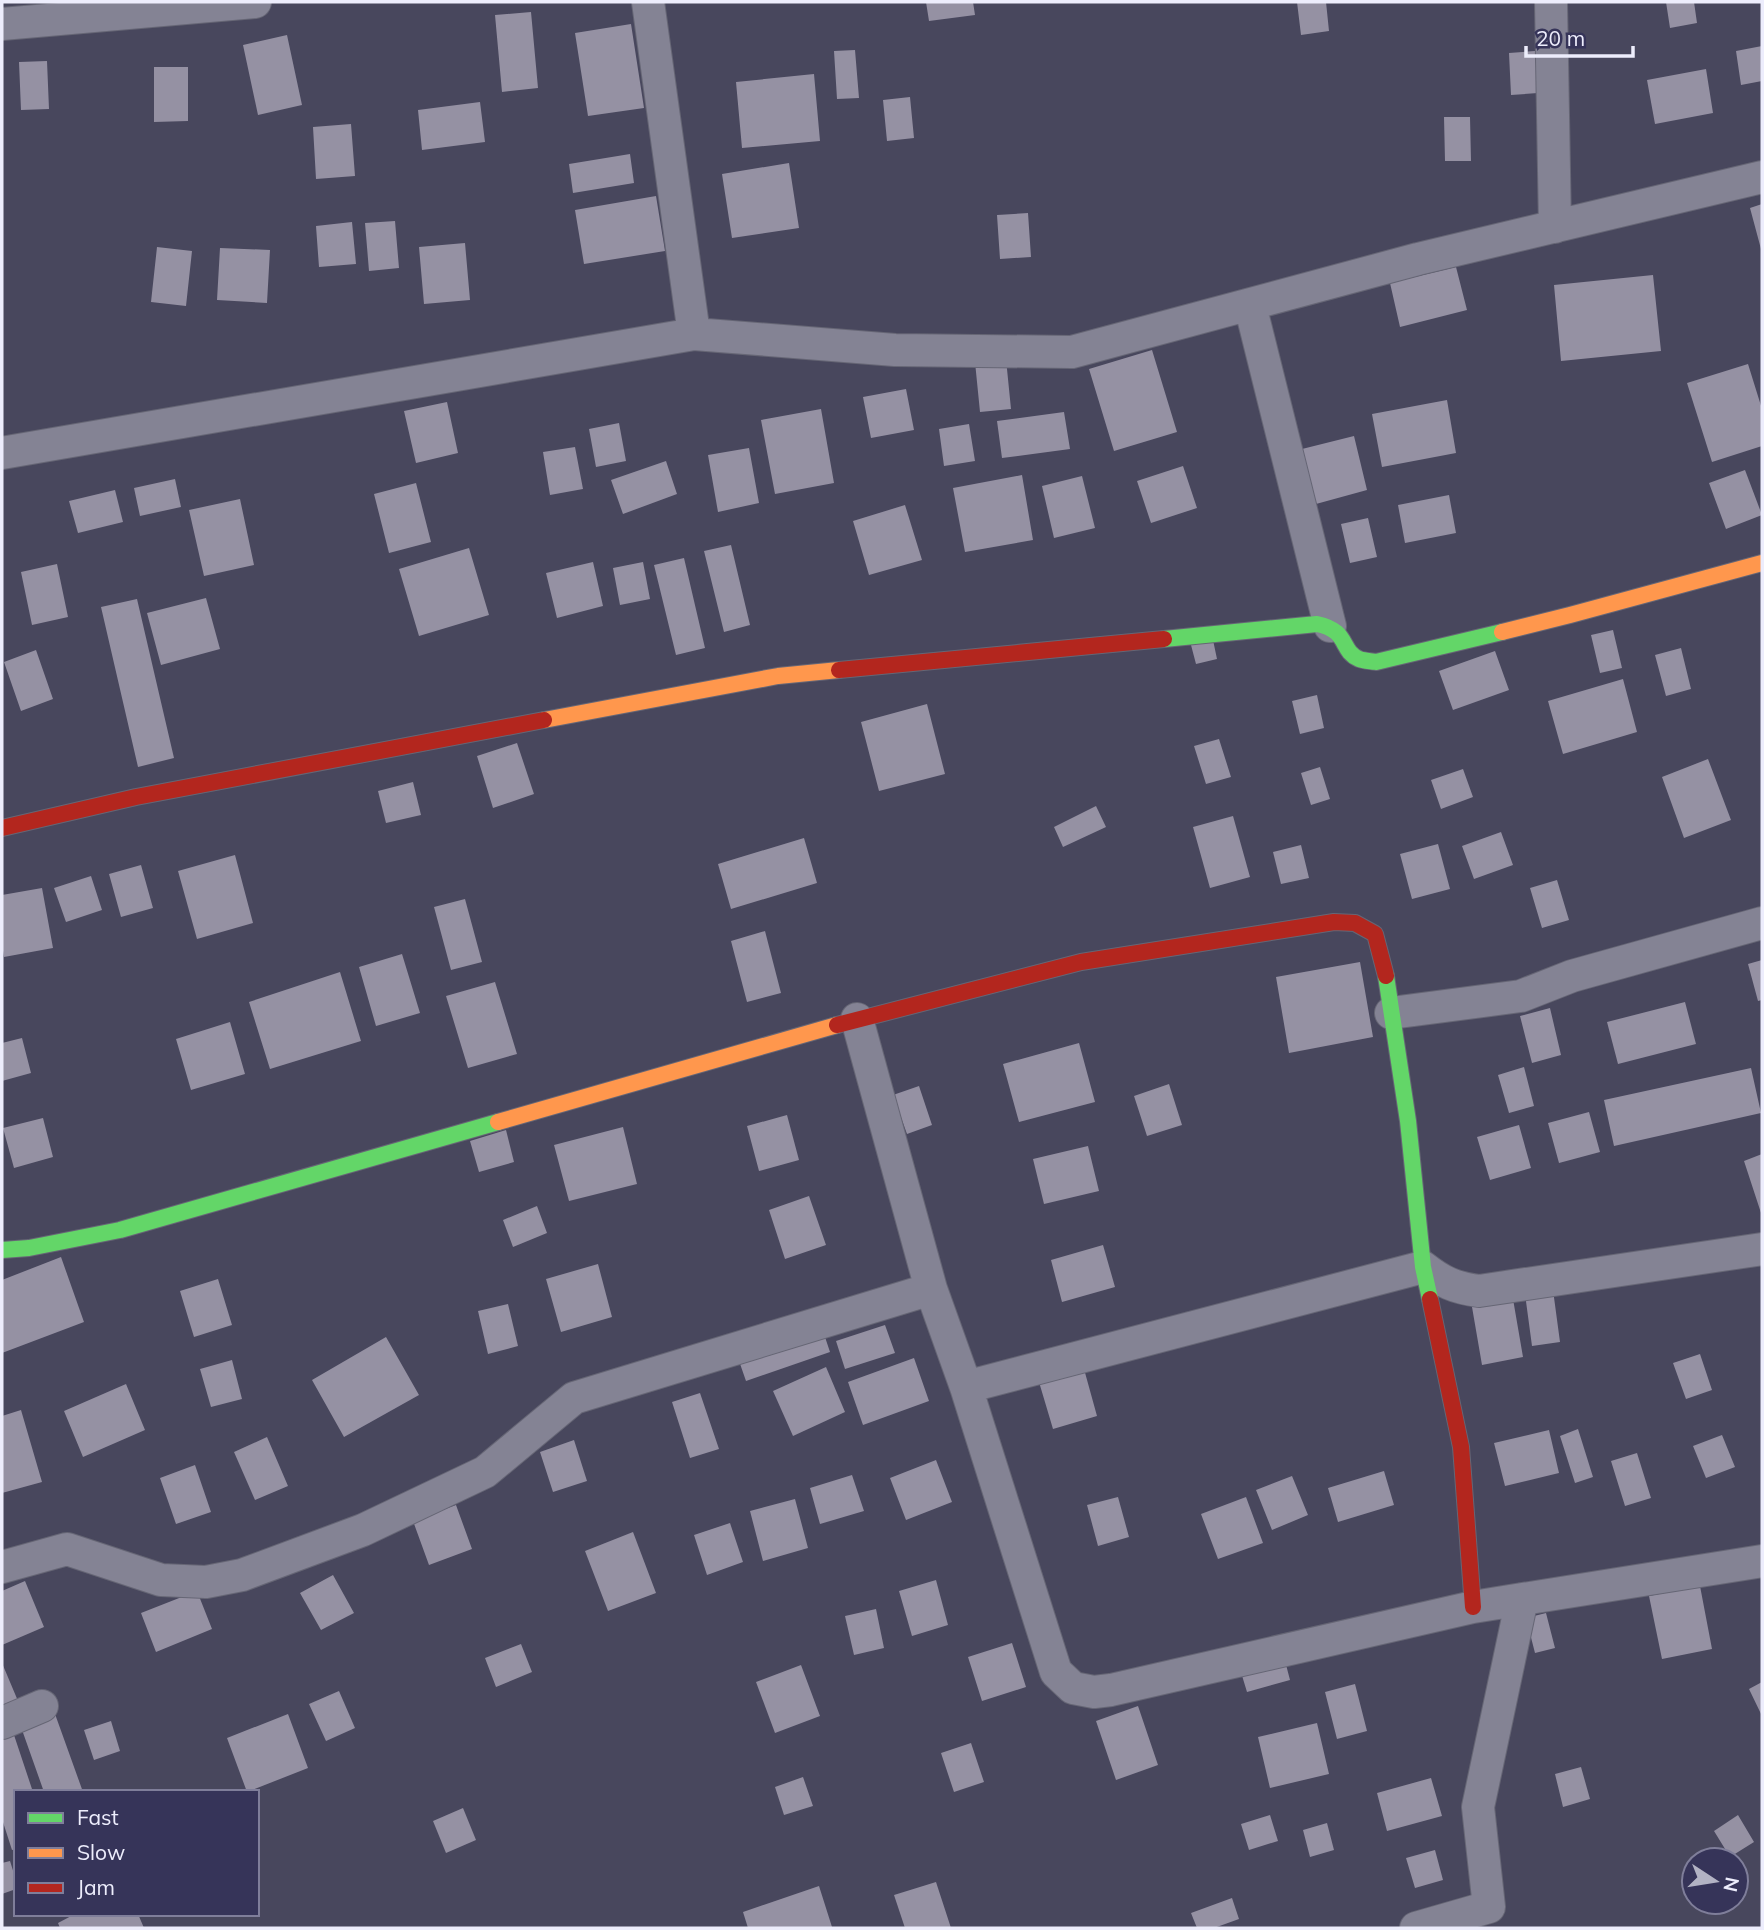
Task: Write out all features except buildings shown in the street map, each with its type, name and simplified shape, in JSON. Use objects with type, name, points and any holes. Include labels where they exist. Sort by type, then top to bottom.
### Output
[{"type":"street","points":[[2,24],[255,2]]},
{"type":"street","points":[[648,2],[694,334]]},
{"type":"street","points":[[1551,2],[1555,227]]},
{"type":"street","points":[[2,453],[694,334],[895,351],[1072,352],[1418,259],[1762,177]]},
{"type":"street","points":[[1250,304],[1330,626]]},
{"type":"street","points":[[2,828],[136,797],[778,676],[1317,624],[1330,626],[1340,633],[1350,651],[1359,659],[1376,662],[1570,615],[1762,564]]},
{"type":"street","points":[[2,1250],[29,1248],[120,1230],[857,1019],[1081,962],[1334,922],[1355,923],[1375,934],[1384,965],[1408,1121],[1423,1267],[1461,1447],[1472,1607]]},
{"type":"street","points":[[1391,1013],[1521,996],[1572,976],[1762,923]]},
{"type":"street","points":[[857,1019],[931,1289],[966,1387],[1056,1672],[1073,1688],[1094,1692],[1111,1690],[1472,1607],[1762,1562]]},
{"type":"street","points":[[1423,1267],[1459,1289],[1479,1291],[1762,1249]]},
{"type":"street","points":[[966,1387],[1423,1267]]},
{"type":"street","points":[[2,1567],[67,1549],[162,1580],[206,1582],[242,1575],[363,1530],[485,1472],[574,1398],[931,1289]]},
{"type":"street","points":[[1416,1928],[1489,1907],[1478,1807],[1522,1599]]},
{"type":"street","points":[[2,1723],[42,1706]]},
{"type":"traffic: fast","points":[[1164,639],[1317,624],[1335,631],[1353,655],[1361,660],[1376,662],[1502,632]]},
{"type":"traffic: fast","points":[[1386,976],[1408,1121],[1423,1267],[1430,1299]]},
{"type":"traffic: fast","points":[[2,1250],[29,1248],[120,1230],[498,1122]]},
{"type":"traffic: slow","points":[[1502,632],[1762,563]]},
{"type":"traffic: slow","points":[[544,720],[778,676],[839,670]]},
{"type":"traffic: slow","points":[[498,1122],[837,1025]]},
{"type":"traffic: jam","points":[[839,670],[1164,639]]},
{"type":"traffic: jam","points":[[2,828],[136,797],[544,720]]},
{"type":"traffic: jam","points":[[837,1025],[1081,962],[1334,922],[1355,923],[1375,934],[1386,976]]},
{"type":"traffic: jam","points":[[1430,1299],[1461,1447],[1473,1607]]}]
